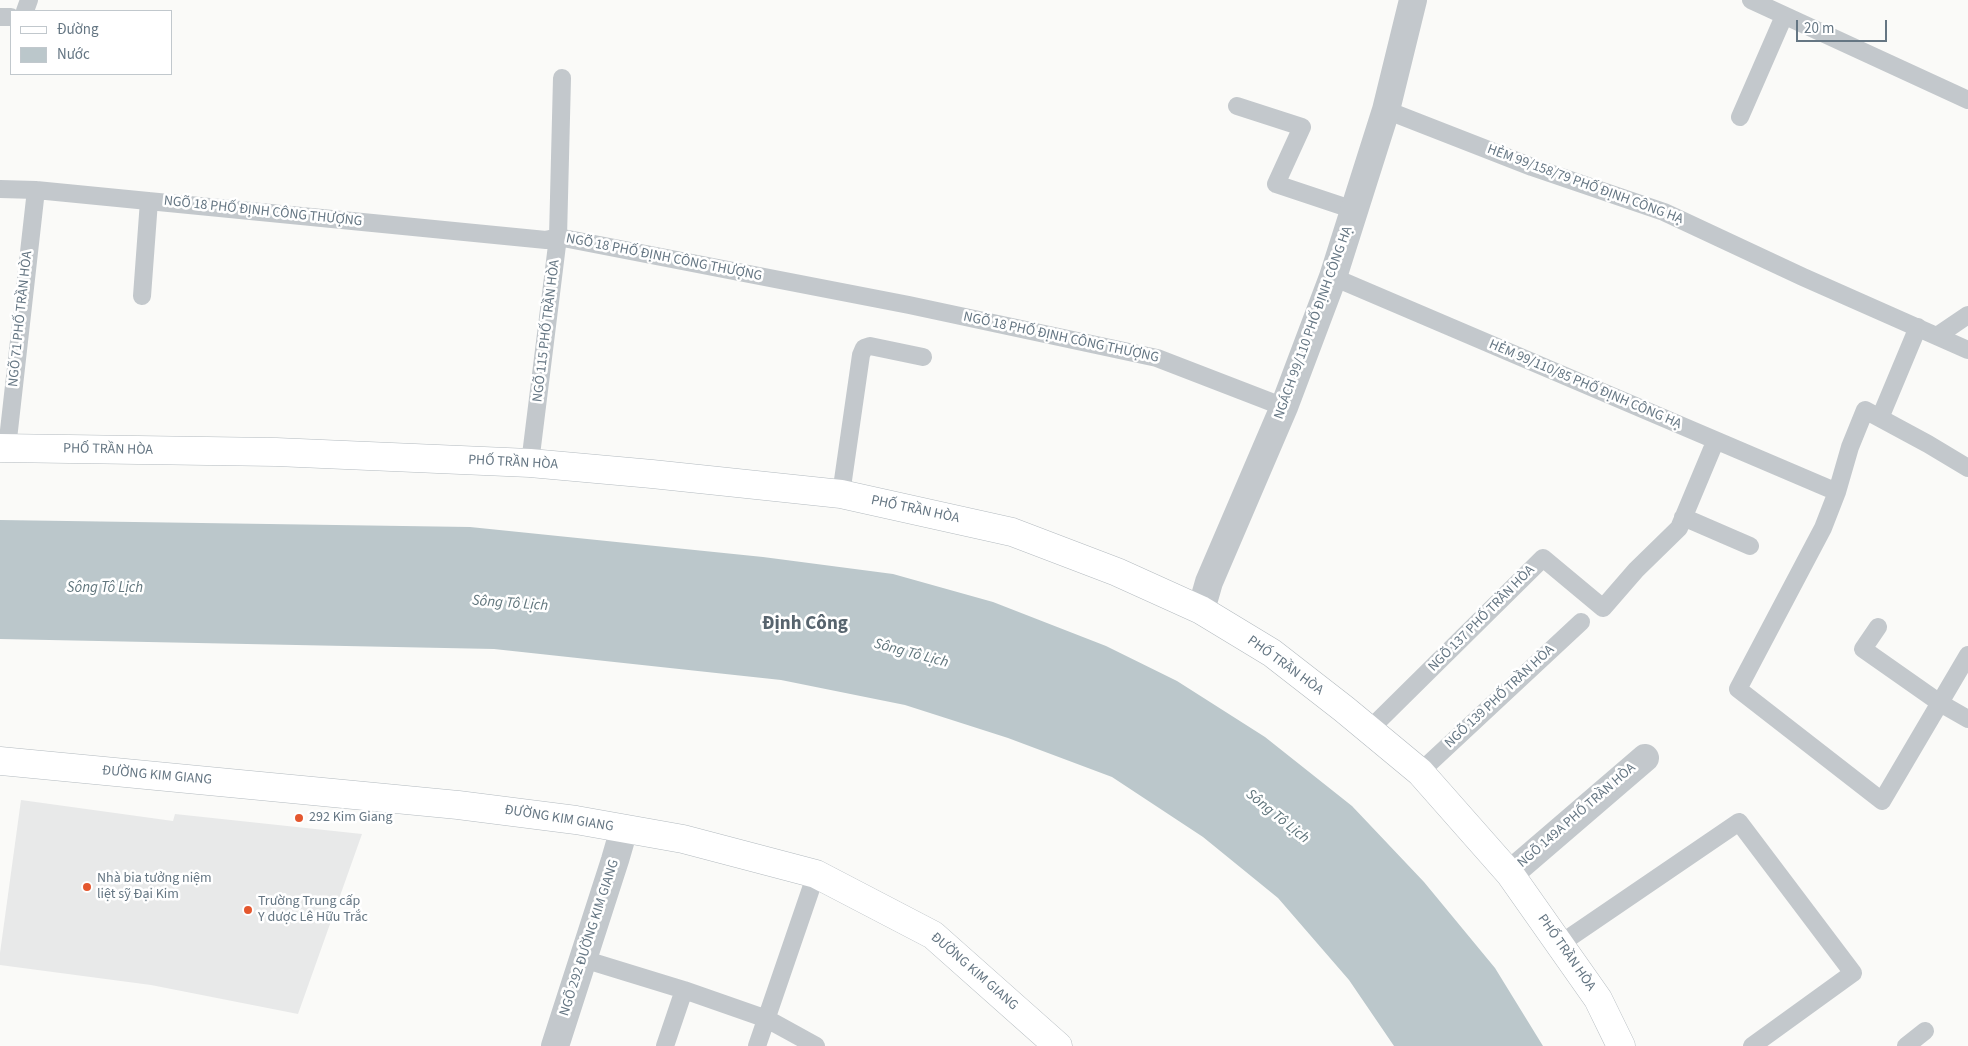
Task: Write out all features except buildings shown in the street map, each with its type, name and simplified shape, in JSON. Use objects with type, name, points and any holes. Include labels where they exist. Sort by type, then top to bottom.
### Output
[{"type":"main road","name":"PHỐ TRẦN HÒA","points":[[4,448],[276,452],[530,463],[841,494],[1012,532],[1117,572],[1201,610],[1272,653],[1420,772],[1510,874],[1598,999],[1621,1046]]},
{"type":"main road","name":"ĐƯỜNG KIM GIANG","points":[[0,761],[458,804],[576,820],[683,839],[816,874],[933,934],[1058,1046]]},
{"type":"street","name":"NGÁCH 99/110 PHỐ ĐỊNH CÔNG HẠ","points":[[1201,610],[1209,582],[1284,407],[1334,277],[1386,110],[1412,0]]},
{"type":"street","name":"NGÕ 149A PHỐ TRẦN HÒA","points":[[1510,874],[1645,758]]},
{"type":"street","name":"NGÕ 292 ĐƯỜNG KIM GIANG","points":[[554,1046],[624,829]]},
{"type":"lane","points":[[1751,0],[1968,100]]},
{"type":"lane","points":[[1740,117],[1784,16]]},
{"type":"lane","name":"NGÕ 115 PHỐ TRẦN HÒA","points":[[530,463],[558,237],[562,78]]},
{"type":"lane","points":[[1237,106],[1302,127],[1276,184],[1354,210]]},
{"type":"lane","name":"HẺM 99/158/79 PHỐ ĐỊNH CÔNG HẠ","points":[[1386,110],[1532,167],[1664,212],[1803,277],[1968,350]]},
{"type":"lane","name":"NGÕ 18 PHỐ ĐỊNH CÔNG THƯỢNG","points":[[0,189],[36,190],[546,240],[558,237],[909,305],[1156,358],[1284,407]]},
{"type":"lane","name":"NGÕ 71 PHỐ TRẦN HÒA","points":[[4,448],[36,190]]},
{"type":"lane","points":[[142,296],[149,201]]},
{"type":"lane","name":"HẺM 99/110/85 PHỐ ĐỊNH CÔNG HẠ","points":[[1334,277],[1716,442],[1837,492]]},
{"type":"lane","points":[[1937,336],[1968,315]]},
{"type":"lane","points":[[1880,418],[1918,327]]},
{"type":"lane","points":[[841,494],[864,348],[870,346],[924,357]]},
{"type":"lane","points":[[1968,468],[1865,410],[1850,447],[1837,492],[1823,528],[1738,690],[1882,801],[1968,656]]},
{"type":"lane","name":"NGÕ 137 PHỐ TRẦN HÒA","points":[[1369,730],[1513,590],[1543,558],[1603,608],[1636,570],[1679,528],[1716,442]]},
{"type":"lane","points":[[1683,518],[1750,546]]},
{"type":"lane","name":"NGÕ 139 PHỐ TRẦN HÒA","points":[[1420,772],[1581,622]]},
{"type":"lane","points":[[1878,627],[1863,649],[1940,703],[1968,719]]},
{"type":"lane","points":[[1560,944],[1739,822],[1853,973],[1752,1046]]},
{"type":"lane","points":[[757,1046],[816,874]]},
{"type":"lane","points":[[583,959],[684,990],[767,1019],[816,1046]]},
{"type":"lane","points":[[665,1046],[684,990]]},
{"type":"lane","points":[[1906,1046],[1925,1031]]},
{"type":"shaded area","points":[[21,800],[173,821],[175,814],[362,834],[298,1014],[151,985],[0,965],[0,953]]},
{"type":"water","name":"Sông Tô Lịch","points":[[0,520],[470,527],[763,557],[893,574],[993,602],[1106,646],[1177,681],[1265,737],[1352,806],[1424,882],[1495,968],[1543,1046],[1394,1046],[1349,980],[1278,898],[1203,837],[1112,777],[1008,738],[905,705],[781,680],[494,649],[0,639]]},
{"type":"place","name":"292 Kim Giang","points":[[299,818]]},
{"type":"place","name":"Nhà bia tưởng niệm liệt sỹ Đại Kim","points":[[87,887]]},
{"type":"place","name":"Trường Trung cấp Y dược Lê Hữu Trắc","points":[[248,910]]},
{"type":"district","name":"Định Công","points":[[805,625]]}]
